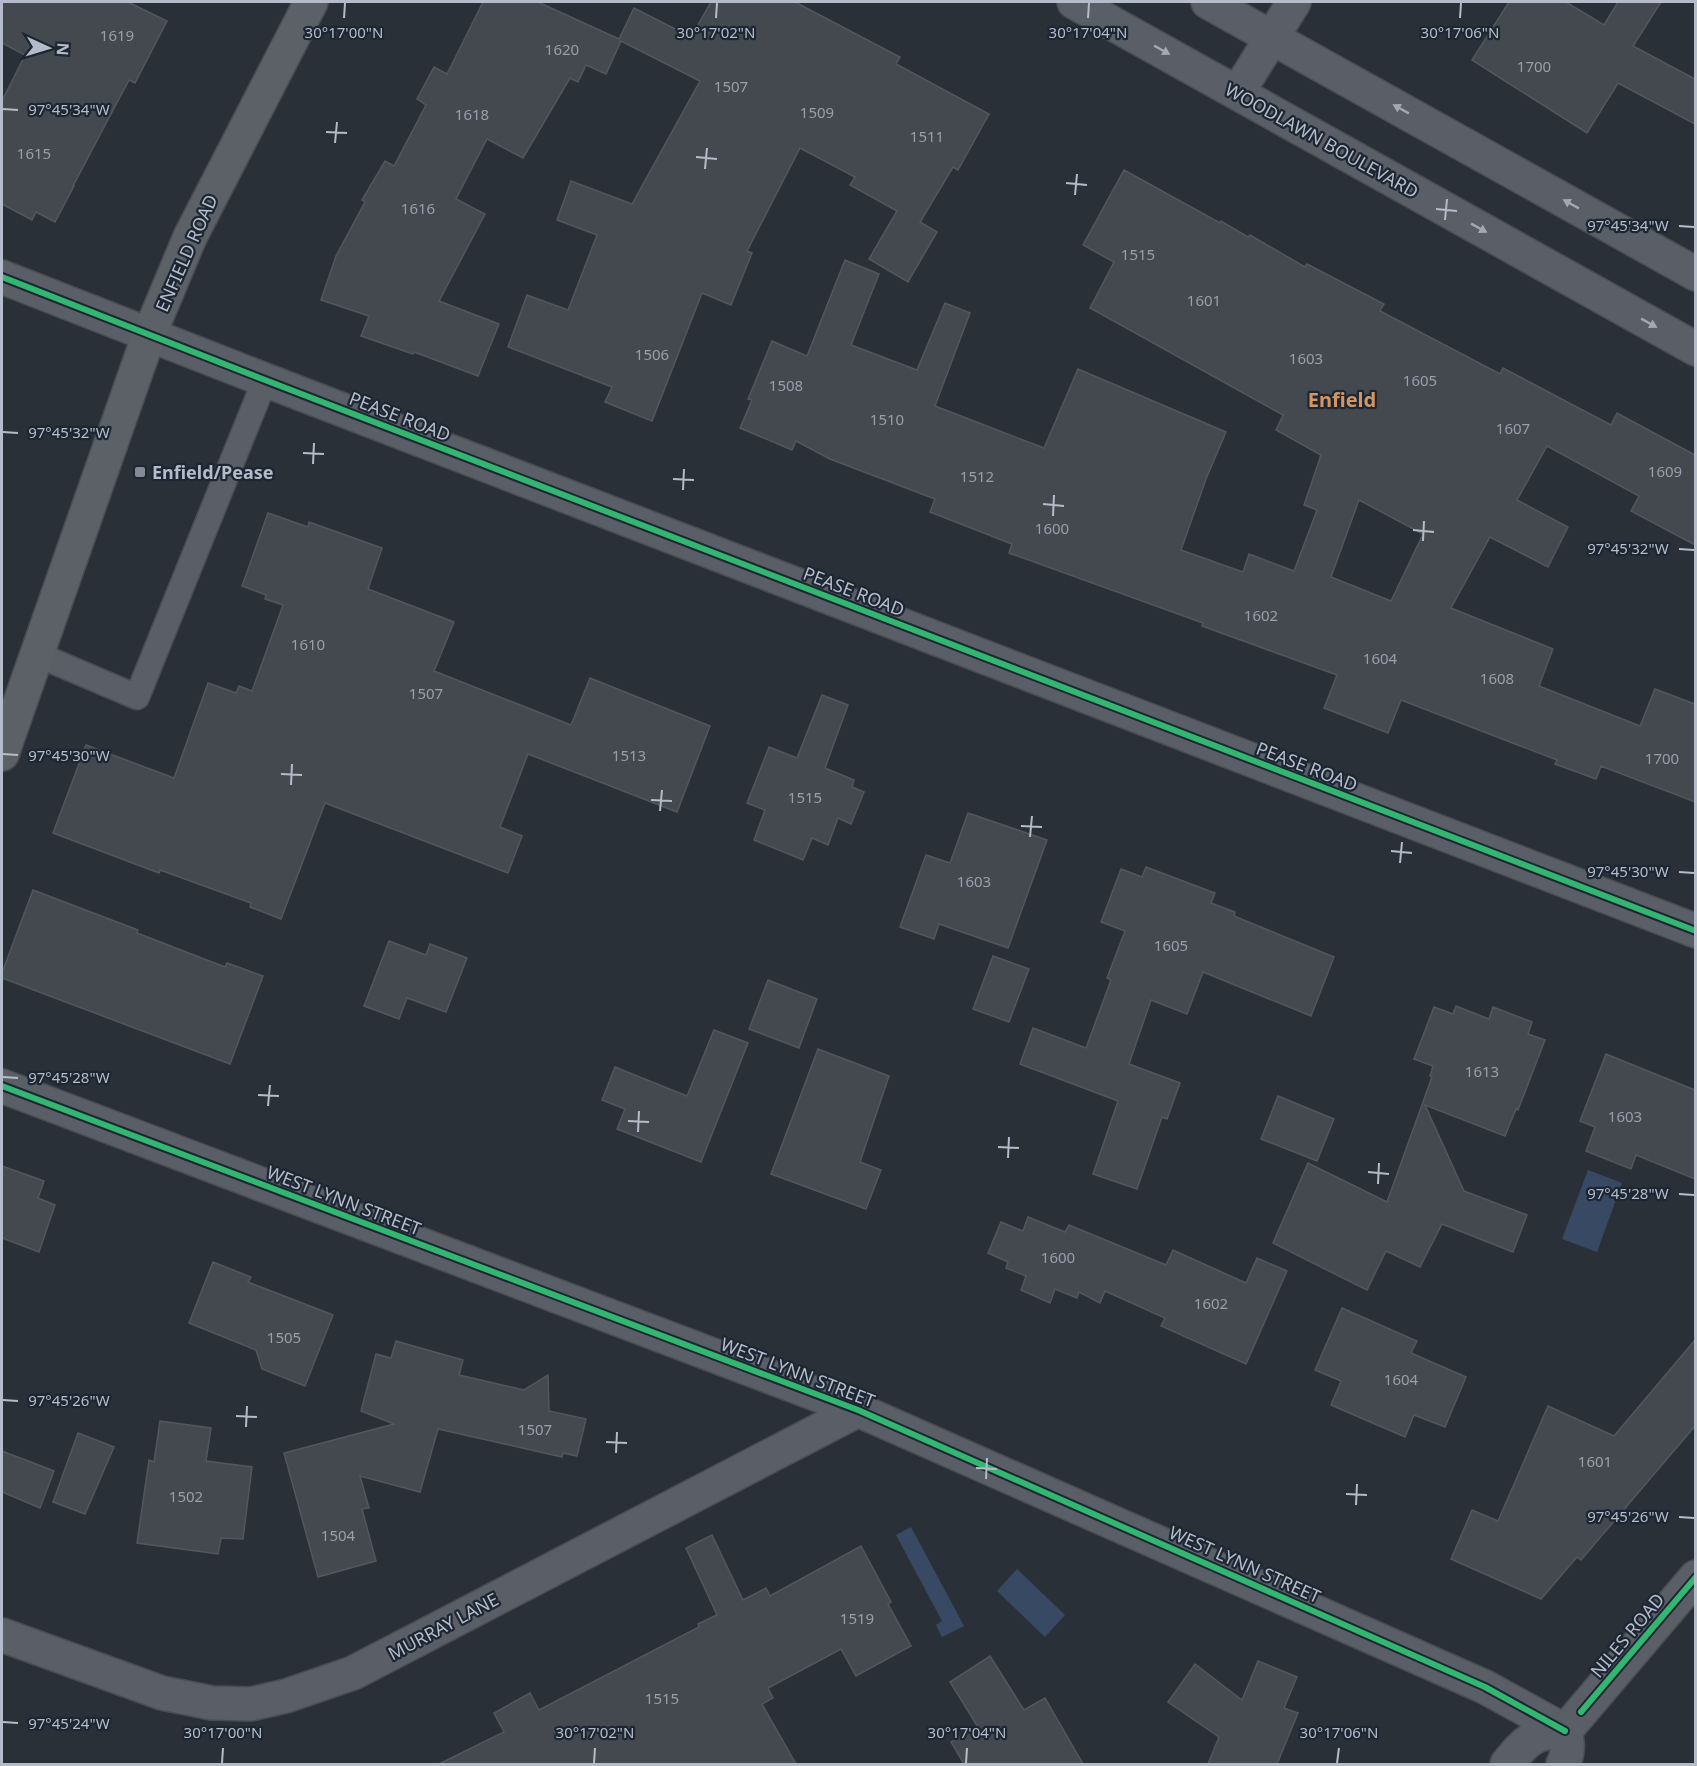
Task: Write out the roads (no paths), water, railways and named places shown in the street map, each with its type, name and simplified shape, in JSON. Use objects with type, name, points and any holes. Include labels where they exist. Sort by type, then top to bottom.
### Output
[{"type":"main road","name":"ENFIELD ROAD","points":[[2,754],[149,335],[190,237],[312,2]]},
{"type":"street","name":"WOODLAWN BOULEVARD","points":[[1074,2],[1695,350]]},
{"type":"street","points":[[1208,2],[1695,274]]},
{"type":"street","points":[[1238,92],[1294,2]]},
{"type":"street","name":"PEASE ROAD","points":[[2,277],[1695,931]]},
{"type":"street","name":"WEST LYNN STREET","points":[[2,1086],[858,1410],[1485,1687],[1565,1731]]},
{"type":"street","name":"MURRAY LANE","points":[[2,1635],[162,1693],[212,1702],[252,1704],[286,1696],[353,1673],[858,1410]]},
{"type":"street","name":"NILES ROAD","points":[[1565,1731],[1695,1577]]},
{"type":"street","points":[[1507,1764],[1535,1736],[1549,1731],[1565,1731],[1568,1745],[1563,1764]]},
{"type":"lane","points":[[36,654],[137,697],[265,380]]},
{"type":"water","points":[[1588,1170],[1622,1183],[1597,1252],[1562,1239]]},
{"type":"water","points":[[911,1527],[964,1626],[942,1637],[936,1625],[942,1621],[896,1535]]},
{"type":"water","points":[[1017,1569],[1065,1615],[1045,1637],[997,1591]]},
{"type":"place","name":"Enfield/Pease","points":[[140,472]]},
{"type":"district","name":"Enfield","points":[[1342,399]]}]
